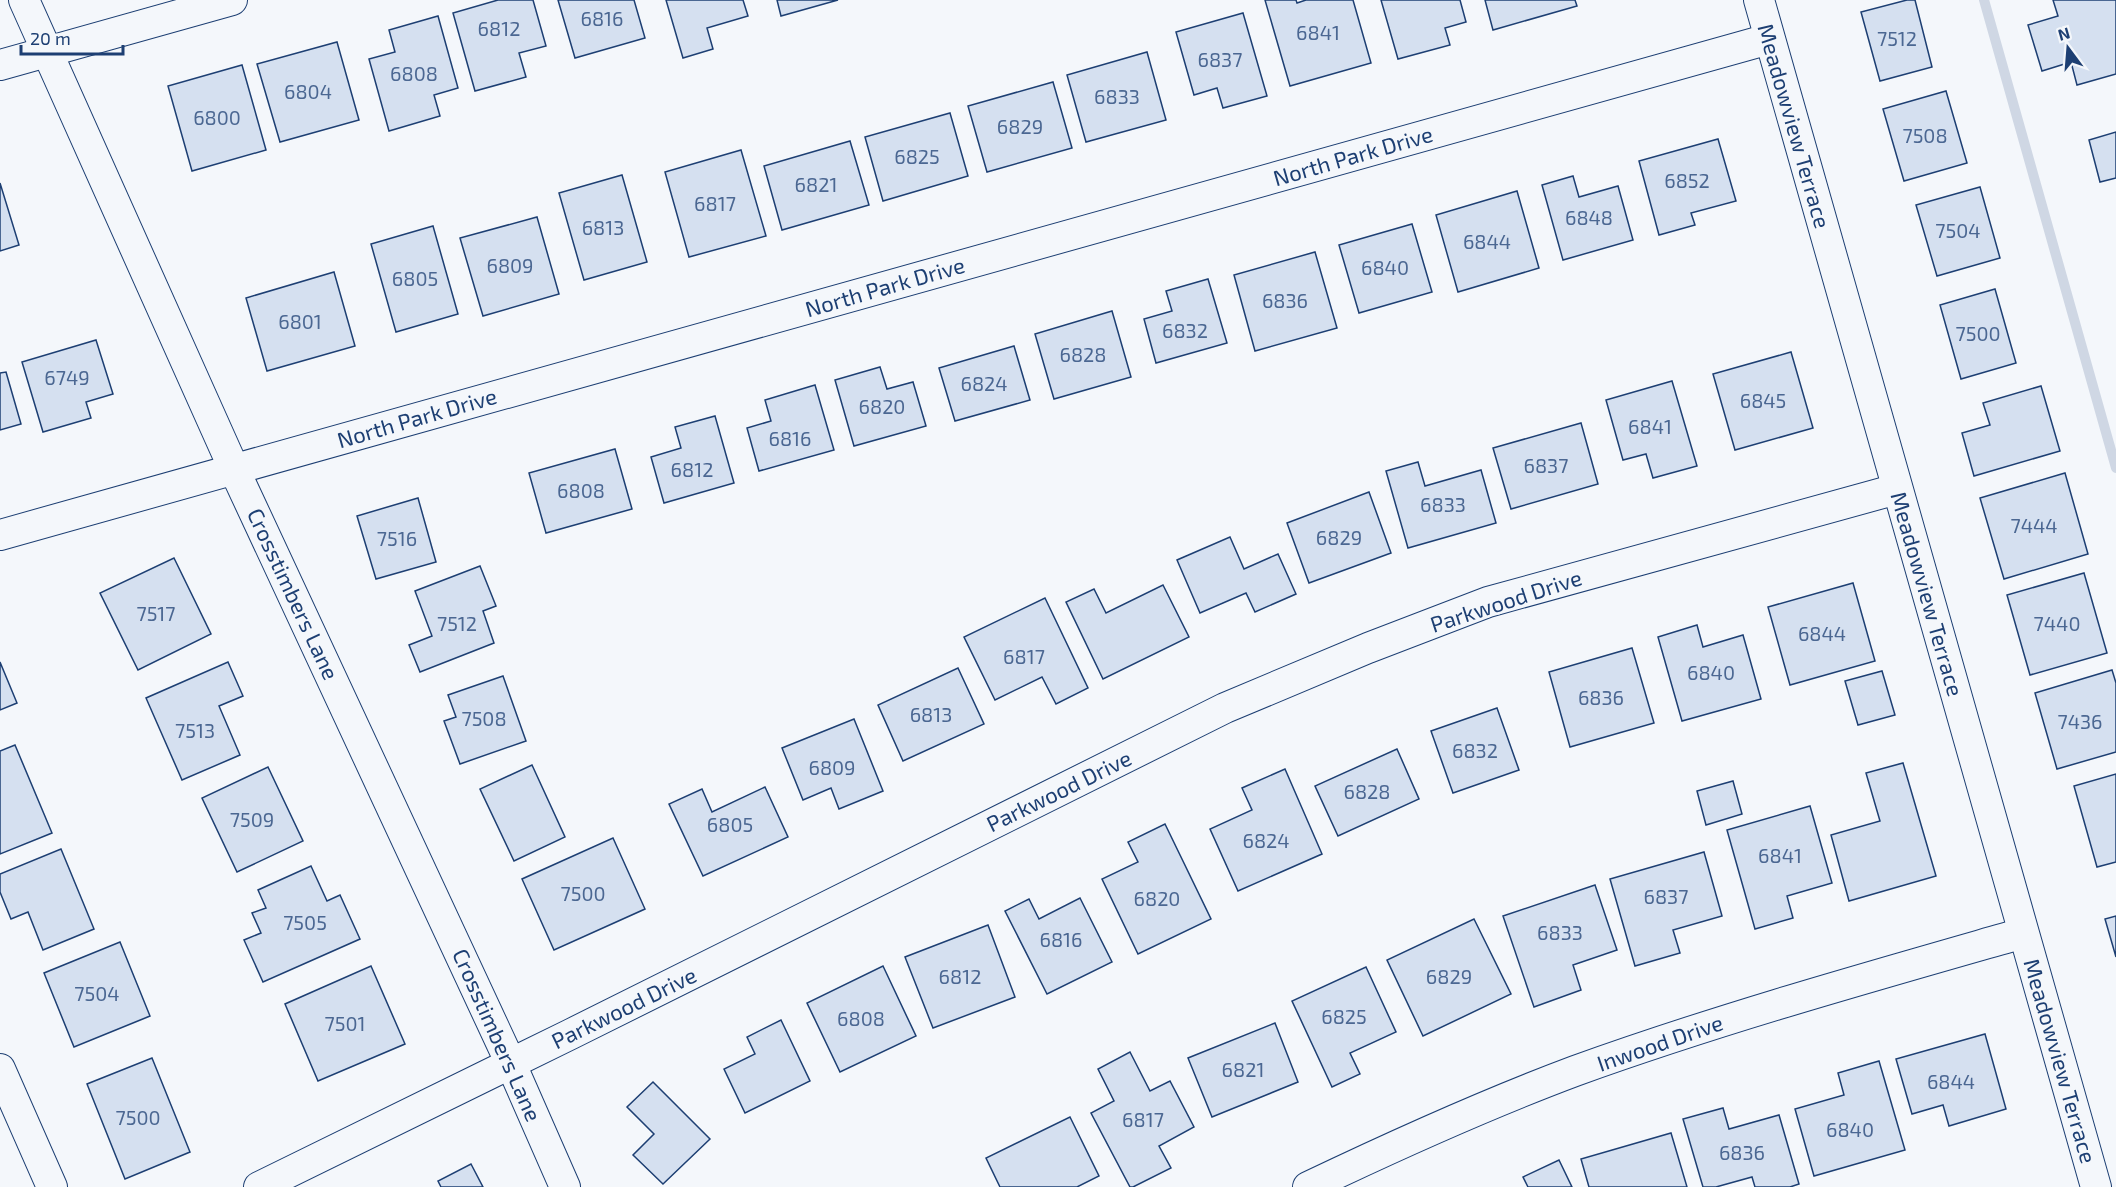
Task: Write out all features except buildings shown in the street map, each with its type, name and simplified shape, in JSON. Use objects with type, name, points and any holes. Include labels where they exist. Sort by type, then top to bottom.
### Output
[{"type":"street","name":"Crosstimbers Lane","points":[[24,0],[234,469],[512,1064],[565,1187]]},
{"type":"street","points":[[0,65],[232,0]]},
{"type":"street","name":"Meadowview Terrace","points":[[1760,0],[1769,39],[2096,1187]]},
{"type":"street","name":"North Park Drive","points":[[0,535],[1769,39]]},
{"type":"street","name":"Parkwood Drive","points":[[259,1187],[512,1064],[1226,708],[1368,648],[1488,602],[1897,489]]},
{"type":"street","name":"Inwood Drive","points":[[1308,1187],[1425,1131],[1575,1072],[1752,1011],[2023,933]]},
{"type":"street","points":[[0,1069],[52,1187]]},
{"type":"waterway","points":[[1984,0],[2116,468]]}]
